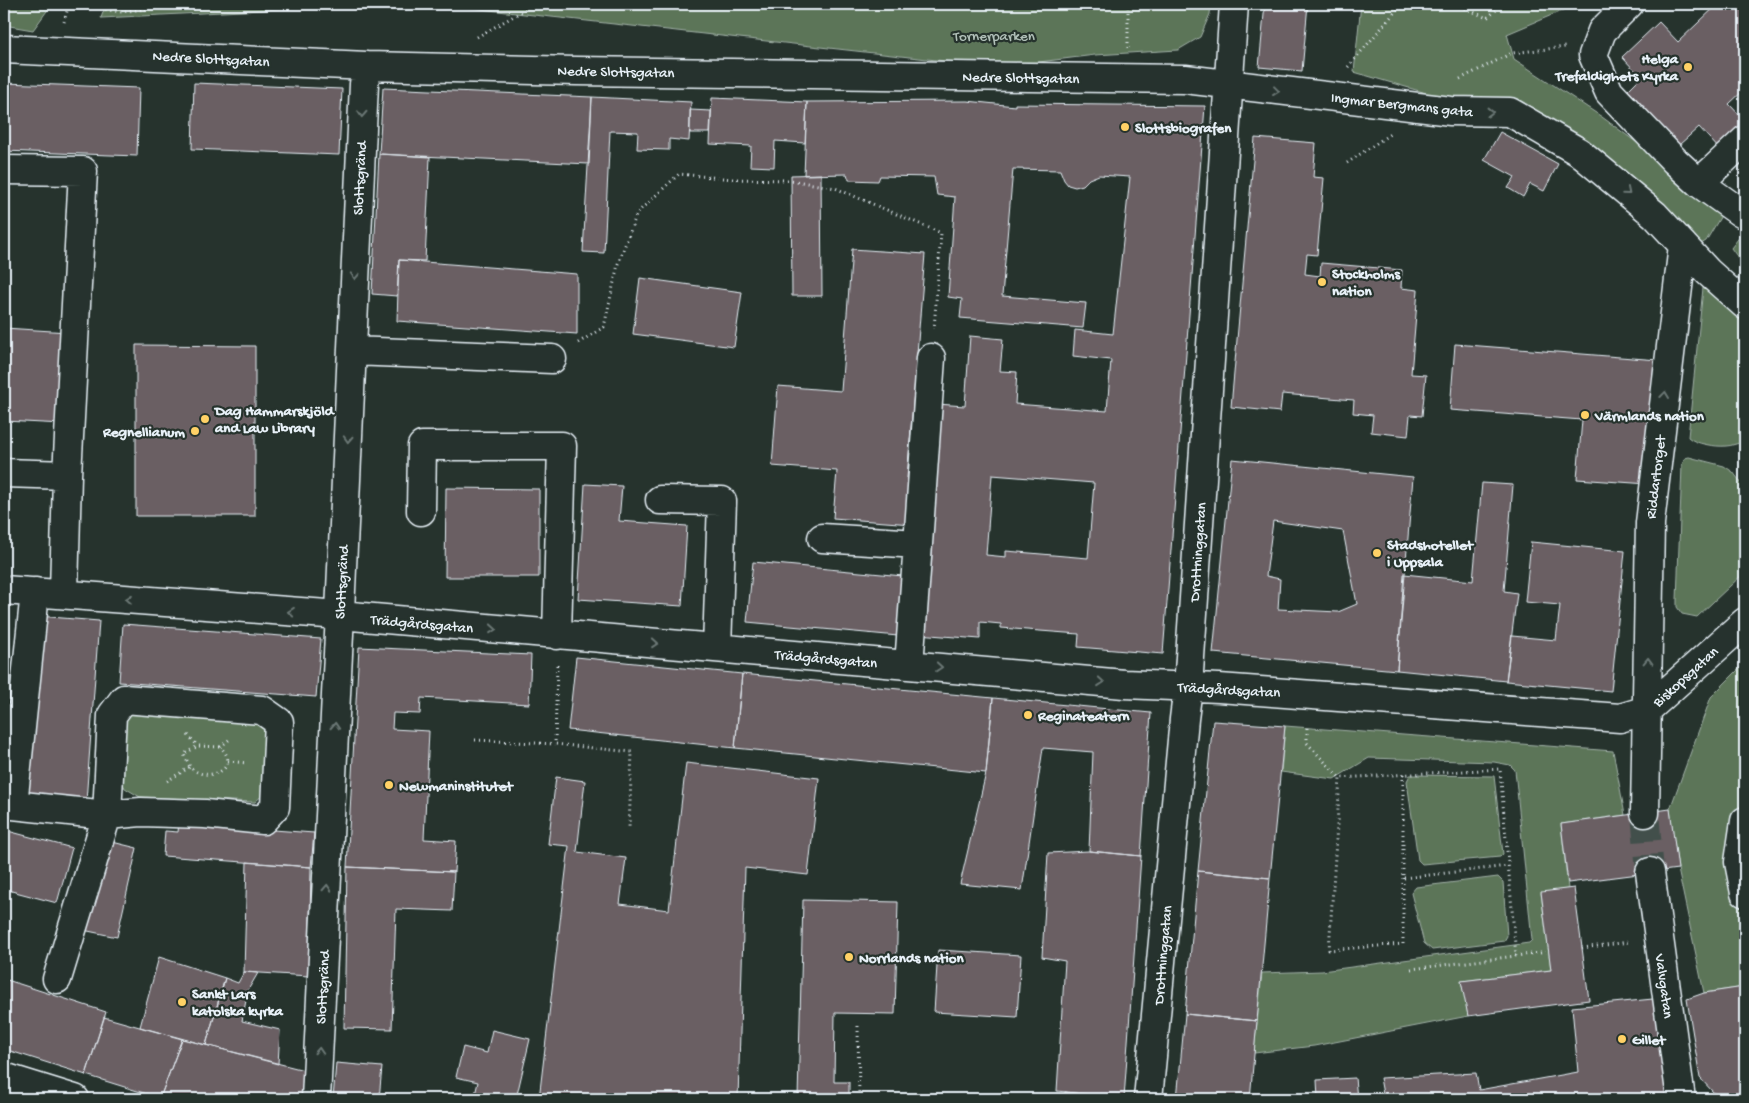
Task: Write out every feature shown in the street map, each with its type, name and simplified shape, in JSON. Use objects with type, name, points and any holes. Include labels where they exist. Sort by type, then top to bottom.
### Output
[{"type":"street","name":"Drottninggatan","points":[[1148,1099],[1188,687],[1234,4]]},
{"type":"street","points":[[1629,4],[1602,30],[1593,55],[1609,92],[1675,161],[1699,183],[1742,213]]},
{"type":"street","name":"Nedre Slottsgatan","points":[[4,49],[367,66],[1185,79],[1228,85]]},
{"type":"street","name":"Slottsgränd","points":[[316,1099],[364,84],[367,66]]},
{"type":"street","name":"Ingmar Bergmans gata","points":[[1228,85],[1451,111],[1510,112],[1579,152],[1655,215],[1708,272],[1745,305]]},
{"type":"street","points":[[1699,183],[1745,140]]},
{"type":"street","points":[[4,170],[84,171],[67,475],[64,593]]},
{"type":"street","name":"Riddartorget","points":[[1647,710],[1650,523],[1684,245]]},
{"type":"street","points":[[352,351],[552,359]]},
{"type":"street","points":[[909,665],[931,358]]},
{"type":"street","points":[[422,511],[422,446],[562,446],[557,635]]},
{"type":"street","points":[[4,473],[67,475]]},
{"type":"street","points":[[660,500],[722,501],[717,648]]},
{"type":"street","points":[[822,538],[918,544]]},
{"type":"street","name":"Trädgårdsgatan","points":[[4,590],[340,615],[1124,684],[1229,688],[1620,718],[1647,710]]},
{"type":"street","points":[[35,592],[13,804],[107,815],[141,812],[205,814],[263,820],[275,807],[279,722],[262,710],[124,699],[112,715],[107,815],[56,978]]},
{"type":"street","name":"Biskopsgatan","points":[[1647,710],[1745,622]]},
{"type":"street","points":[[1645,813],[1647,710]]},
{"type":"street","points":[[1745,821],[1739,862],[1745,893]]},
{"type":"street","name":"Valvgatan","points":[[1650,872],[1681,1099]]},
{"type":"street","points":[[4,1078],[74,1099]]},
{"type":"path","points":[[76,4],[120,12],[182,4]]},
{"type":"path","points":[[1128,4],[1128,50]]},
{"type":"path","points":[[1323,96],[1402,4]]},
{"type":"path","points":[[1456,4],[1487,18],[1503,4]]},
{"type":"path","points":[[1457,80],[1512,53],[1597,42]]},
{"type":"path","points":[[1347,163],[1389,135]]},
{"type":"path","points":[[552,359],[604,327],[618,264],[637,214],[680,174],[733,179],[790,180],[836,188],[941,234],[931,358]]},
{"type":"path","points":[[555,744],[557,635]]},
{"type":"path","points":[[220,747],[226,753],[228,761],[224,769],[216,774],[206,774],[190,767],[184,754],[198,746],[220,747],[262,710]]},
{"type":"path","points":[[1307,728],[1306,743],[1340,778],[1329,950],[1402,944],[1403,774]]},
{"type":"path","points":[[475,740],[555,744],[632,752],[629,828]]},
{"type":"path","points":[[1340,778],[1500,769],[1516,956]]},
{"type":"path","points":[[1403,878],[1508,866]]},
{"type":"path","points":[[1582,948],[1659,938]]},
{"type":"path","points":[[1412,970],[1548,952]]},
{"type":"path","points":[[858,1026],[859,1099]]},
{"type":"green space","points":[[4,4],[52,4],[33,30],[4,25]]},
{"type":"green space","points":[[106,4],[384,4],[101,18]]},
{"type":"green space","name":"Tornerparken","points":[[435,4],[1211,4],[1210,14],[1200,37],[1178,50],[1095,55],[999,67]]},
{"type":"green space","points":[[1361,4],[1578,4],[1507,34],[1514,59],[1602,117],[1720,204],[1725,209],[1706,241],[1701,244],[1587,150],[1423,92],[1354,72]]},
{"type":"green space","points":[[1745,230],[1745,261],[1739,259],[1731,248]]},
{"type":"green space","points":[[1706,284],[1745,314],[1745,445],[1738,443],[1728,446],[1711,445],[1695,442],[1688,437],[1703,288]]},
{"type":"green space","points":[[1689,457],[1724,466],[1733,472],[1745,488],[1745,572],[1697,617],[1682,614],[1677,607],[1682,465],[1685,458]]},
{"type":"green space","points":[[1745,663],[1745,991],[1744,987],[1704,993],[1678,869],[1670,809],[1711,697]]},
{"type":"green space","points":[[141,709],[247,715],[266,726],[266,792],[255,802],[140,797],[125,788],[120,778],[122,726],[128,715]]},
{"type":"green space","points":[[1285,726],[1613,751],[1625,815],[1561,824],[1568,889],[1541,893],[1551,970],[1462,981],[1468,1016],[1314,1046],[1254,1053],[1262,973],[1322,971],[1529,943],[1532,940],[1515,770],[1510,765],[1494,762],[1369,758],[1334,779],[1281,772]]},
{"type":"green space","points":[[1410,775],[1494,776],[1503,854],[1500,857],[1422,864],[1418,860],[1407,781]]},
{"type":"green space","points":[[1498,877],[1503,882],[1507,936],[1504,941],[1432,950],[1424,943],[1411,893],[1416,887]]},
{"type":"building","points":[[1265,4],[1308,4],[1302,71],[1259,67]]},
{"type":"building","name":"Helga Trefaldighets Kyrka","points":[[1718,4],[1745,4],[1745,89],[1729,104],[1745,121],[1745,126],[1720,150],[1699,127],[1679,145],[1628,90],[1641,77],[1622,57],[1659,22],[1678,42]]},
{"type":"building","points":[[4,83],[139,88],[137,156],[4,151]]},
{"type":"building","points":[[194,83],[342,89],[339,155],[192,149]]},
{"type":"building","points":[[383,88],[592,97],[589,164],[379,154]]},
{"type":"building","points":[[592,97],[691,102],[689,141],[669,139],[669,150],[637,149],[638,132],[610,131],[604,253],[583,252]]},
{"type":"building","points":[[712,98],[807,102],[805,143],[775,141],[774,167],[750,166],[751,146],[710,144]]},
{"type":"building","points":[[967,101],[1015,106],[1015,104],[1205,106],[1163,654],[1078,647],[1079,634],[1001,628],[1001,624],[980,622],[980,639],[918,634],[925,525],[833,518],[837,471],[772,466],[778,386],[841,391],[852,249],[925,254],[907,478],[931,480],[937,404],[965,406],[970,336],[1003,339],[1000,371],[1017,372],[1015,404],[1107,411],[1111,360],[1073,356],[1075,330],[1113,334],[1130,177],[1099,175],[1089,179],[1083,185],[1075,187],[1068,185],[1060,170],[1013,169],[1002,296],[1086,303],[1083,328],[960,318],[962,299],[948,297],[955,197],[937,195],[934,177],[880,176],[878,181],[849,180],[847,174],[804,175],[807,102]],"holes":[[[992,475],[1094,483],[1088,558],[1006,551],[1006,557],[986,555]]]},
{"type":"building","points":[[690,110],[711,111],[710,133],[690,133]]},
{"type":"building","points":[[1500,132],[1558,164],[1544,191],[1530,184],[1523,197],[1508,188],[1515,177],[1484,160]]},
{"type":"building","name":"Stockholms nation","points":[[1255,138],[1316,143],[1313,177],[1324,178],[1317,255],[1307,254],[1305,274],[1320,276],[1321,263],[1402,270],[1401,288],[1418,290],[1411,374],[1426,375],[1422,416],[1410,415],[1408,436],[1371,432],[1373,415],[1353,413],[1354,400],[1282,394],[1280,412],[1231,407]]},
{"type":"building","points":[[379,154],[430,157],[425,261],[399,260],[397,296],[372,294]]},
{"type":"building","points":[[821,174],[822,296],[792,296],[791,175]]},
{"type":"building","points":[[399,260],[577,274],[577,334],[397,321]]},
{"type":"building","points":[[640,278],[742,292],[734,347],[633,334]]},
{"type":"building","points":[[4,328],[68,332],[63,424],[4,421]]},
{"type":"building","name":"Värmlands nation","points":[[1455,344],[1658,360],[1648,484],[1577,479],[1582,420],[1450,410]]},
{"type":"building","name":"Regnellianum","points":[[136,345],[255,346],[255,516],[136,516]]},
{"type":"building","name":"Stadshotellet i Uppsala","points":[[1232,459],[1413,477],[1397,670],[1213,653]],"holes":[[[1273,521],[1343,531],[1357,604],[1338,612],[1278,609],[1280,579],[1266,576]]]},
{"type":"building","points":[[1482,483],[1513,485],[1504,591],[1517,593],[1506,681],[1397,670],[1404,574],[1473,581]]},
{"type":"building","points":[[585,484],[622,486],[619,521],[687,526],[682,606],[578,599]]},
{"type":"building","points":[[446,488],[539,489],[539,577],[445,577]]},
{"type":"building","points":[[1531,542],[1625,551],[1611,691],[1506,681],[1512,636],[1556,640],[1560,605],[1525,602]]},
{"type":"building","points":[[753,562],[903,576],[898,636],[747,622]]},
{"type":"building","points":[[38,616],[99,621],[86,802],[25,798]]},
{"type":"building","points":[[123,624],[321,639],[316,697],[119,682]]},
{"type":"building","name":"Newmaninstitutet","points":[[359,647],[531,655],[529,704],[421,698],[420,714],[393,713],[392,729],[429,731],[424,839],[456,841],[454,872],[347,867]]},
{"type":"building","points":[[576,657],[742,674],[735,748],[568,730]]},
{"type":"building","points":[[742,674],[993,698],[986,773],[735,748]]},
{"type":"building","points":[[993,698],[1151,713],[1141,856],[1089,851],[1093,752],[1043,748],[1022,890],[960,884],[986,773]]},
{"type":"building","points":[[1213,721],[1285,726],[1270,878],[1198,871]]},
{"type":"building","points":[[686,763],[819,778],[808,875],[745,868],[738,1099],[539,1099],[569,846],[548,844],[556,777],[585,781],[577,852],[626,858],[620,904],[669,910]]},
{"type":"building","points":[[1670,809],[1678,869],[1568,883],[1561,824]]},
{"type":"building","points":[[179,823],[314,833],[311,867],[163,856],[165,831],[178,832]]},
{"type":"building","points":[[4,830],[72,848],[57,903],[4,889]]},
{"type":"building","points":[[104,840],[137,848],[117,937],[83,930]]},
{"type":"building","points":[[1089,851],[1141,856],[1124,1099],[1057,1091],[1065,961],[1042,957],[1048,853]]},
{"type":"building","points":[[247,862],[311,867],[309,976],[244,972]]},
{"type":"building","points":[[347,867],[454,872],[452,911],[396,909],[392,1029],[344,1028]]},
{"type":"building","points":[[1198,871],[1270,878],[1257,1021],[1185,1014]]},
{"type":"building","points":[[1574,888],[1589,1000],[1468,1016],[1461,981],[1551,970],[1541,892]]},
{"type":"building","name":"Norrlands nation","points":[[803,900],[898,902],[895,1014],[835,1013],[834,1082],[849,1082],[849,1099],[798,1099]]},
{"type":"building","points":[[938,950],[1021,955],[1017,1017],[934,1012]]},
{"type":"building","name":"Sankt Lars katolska kyrka","points":[[159,957],[225,978],[206,1045],[140,1027]]},
{"type":"building","points":[[244,972],[258,973],[248,990],[242,1021],[280,1030],[278,1064],[206,1045],[225,978],[238,983]]},
{"type":"building","points":[[4,979],[106,1012],[86,1075],[4,1049]]},
{"type":"building","points":[[1744,987],[1745,1099],[1722,1099],[1700,1078],[1687,999],[1704,993]]},
{"type":"building","name":"Gillet","points":[[1663,998],[1677,1099],[1384,1099],[1380,1078],[1476,1073],[1479,1090],[1578,1072],[1572,1007]]},
{"type":"building","points":[[1185,1014],[1257,1021],[1250,1099],[1177,1099]]},
{"type":"building","points":[[104,1017],[182,1039],[160,1098],[86,1075]]},
{"type":"building","points":[[492,1030],[530,1039],[516,1099],[474,1099],[478,1082],[456,1077],[463,1047],[487,1053]]},
{"type":"building","points":[[182,1039],[308,1071],[306,1099],[160,1098]]},
{"type":"building","points":[[336,1063],[382,1067],[379,1099],[333,1099]]},
{"type":"building","points":[[1355,1078],[1357,1099],[1318,1099],[1317,1080]]},
{"type":"building","points":[[1065,1092],[1124,1099],[1065,1099]]},
{"type":"tunnel","points":[[1645,813],[1650,872]]},
{"type":"place","name":"Helga Trefaldighets Kyrka","points":[[1688,67]]},
{"type":"place","name":"Slottsbiografen","points":[[1125,127]]},
{"type":"place","name":"Stockholms nation","points":[[1322,282]]},
{"type":"place","name":"Värmlands nation","points":[[1585,415]]},
{"type":"place","name":"Dag Hammarskjöld and Law Library","points":[[205,419]]},
{"type":"place","name":"Regnellianum","points":[[195,431]]},
{"type":"place","name":"Stadshotellet i Uppsala","points":[[1377,553]]},
{"type":"place","name":"Reginateatern","points":[[1028,715]]},
{"type":"place","name":"Newmaninstitutet","points":[[389,785]]},
{"type":"place","name":"Norrlands nation","points":[[849,957]]},
{"type":"place","name":"Sankt Lars katolska kyrka","points":[[182,1002]]},
{"type":"place","name":"Gillet","points":[[1622,1039]]}]
